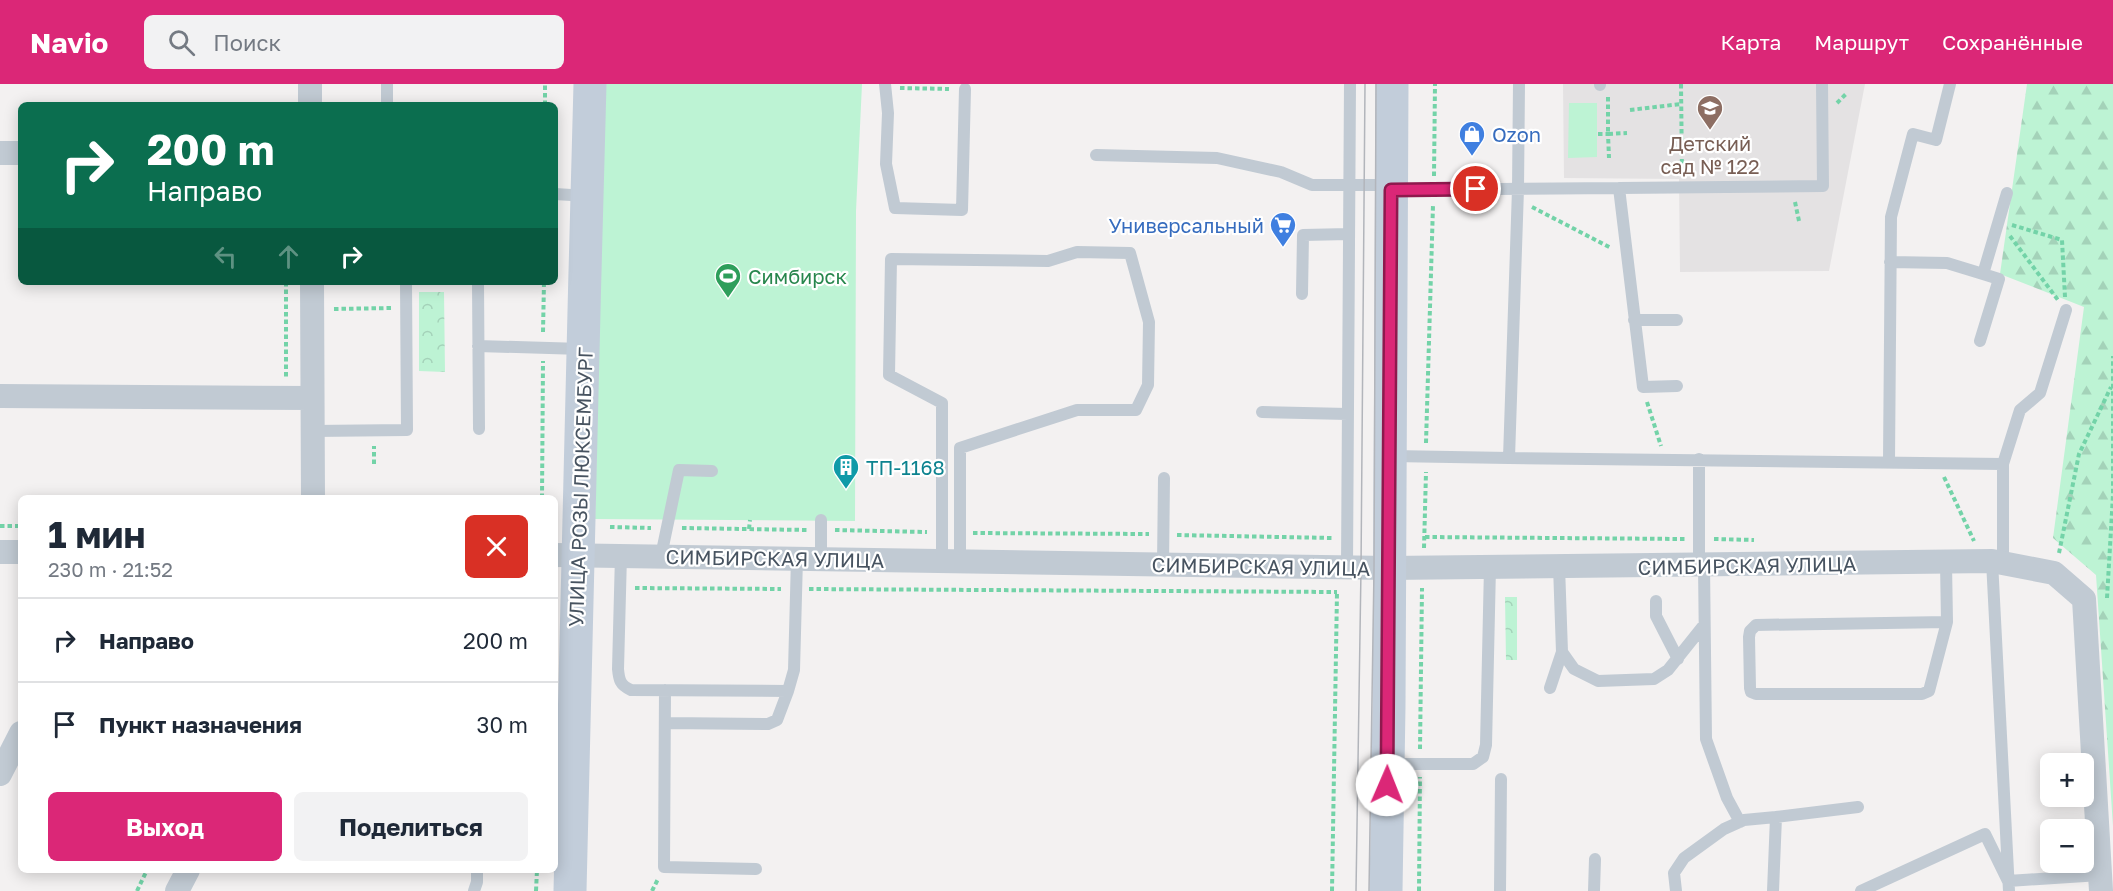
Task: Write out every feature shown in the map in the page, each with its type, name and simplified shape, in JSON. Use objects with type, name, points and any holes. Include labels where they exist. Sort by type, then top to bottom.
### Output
[{"type":"main road","name":"УЛИЦА РОЗЫ ЛЮКСЕМБУРГ","points":[[570,891],[570,661],[566,555],[584,349],[590,84]]},
{"type":"main road","points":[[1386,891],[1392,84]]},
{"type":"street","points":[[310,84],[310,102]]},
{"type":"street","points":[[0,153],[18,153]]},
{"type":"street","points":[[312,285],[313,495]]},
{"type":"street","points":[[0,396],[312,398]]},
{"type":"street","points":[[0,552],[18,552]]},
{"type":"street","name":"СИМБИРСКАЯ УЛИЦА","points":[[566,555],[1389,568],[1997,562],[2054,573]]},
{"type":"street","points":[[2054,573],[2084,599],[2101,883]]},
{"type":"street","points":[[0,774],[18,739]]},
{"type":"street","points":[[177,891],[186,873]]},
{"type":"lane","points":[[387,84],[387,102]]},
{"type":"lane","points":[[1342,567],[1348,414],[1350,84]]},
{"type":"lane","points":[[1509,458],[1518,195],[1519,84]]},
{"type":"lane","points":[[1096,155],[1217,158],[1281,172],[1312,185],[1518,195],[1619,188],[1823,186],[1822,84]]},
{"type":"lane","points":[[1889,461],[1891,217],[1913,134],[1936,140],[1950,84]]},
{"type":"lane","points":[[885,86],[888,113],[886,164],[895,208],[962,210],[965,89]]},
{"type":"lane","points":[[1619,188],[1643,387],[1677,386]]},
{"type":"lane","points":[[1983,274],[2007,193]]},
{"type":"lane","points":[[558,194],[587,196]]},
{"type":"lane","points":[[1302,294],[1303,235],[1349,234]]},
{"type":"lane","points":[[1077,252],[1130,253],[1149,322],[1148,385],[1136,410],[1077,410],[960,448],[951,561],[942,532],[942,403],[889,375],[891,259],[1048,261],[1077,252]]},
{"type":"lane","points":[[1890,262],[1947,263],[1999,279],[1980,341]]},
{"type":"lane","points":[[313,431],[407,430],[406,285]]},
{"type":"lane","points":[[478,285],[479,429]]},
{"type":"lane","points":[[2008,886],[1997,562],[2003,464],[2020,410],[2040,393],[2066,310]]},
{"type":"lane","points":[[1634,320],[1677,320]]},
{"type":"lane","points":[[478,346],[584,349]]},
{"type":"lane","points":[[1262,412],[1348,414]]},
{"type":"lane","points":[[1390,456],[2003,464]]},
{"type":"lane","points":[[1699,459],[1706,739],[1727,798],[1740,822]]},
{"type":"lane","points":[[661,556],[679,470],[712,471]]},
{"type":"lane","points":[[1163,565],[1164,478]]},
{"type":"lane","points":[[666,723],[768,724],[777,720],[794,670],[796,590],[821,525]]},
{"type":"lane","points":[[621,555],[618,669],[620,681],[624,687],[631,690],[788,691]]},
{"type":"lane","points":[[1946,563],[1947,622],[1929,692],[1922,694],[1756,694],[1751,692],[1749,637],[1756,625],[1947,622]]},
{"type":"lane","points":[[1550,688],[1562,652],[1559,566]]},
{"type":"lane","points":[[1388,764],[1473,764],[1483,757],[1486,745],[1490,567]]},
{"type":"lane","points":[[1656,601],[1656,616],[1678,658]]},
{"type":"lane","points":[[1562,652],[1574,669],[1598,681],[1654,679],[1668,670],[1704,625]]},
{"type":"lane","points":[[665,690],[664,867],[756,869]]},
{"type":"lane","points":[[1500,891],[1501,779]]},
{"type":"lane","points":[[1676,891],[1674,873],[1684,858],[1724,829],[1740,822],[1858,807]]},
{"type":"lane","points":[[1773,891],[1776,817]]},
{"type":"lane","points":[[1861,891],[1985,834],[2008,886]]},
{"type":"lane","points":[[1594,891],[1595,860]]},
{"type":"lane","points":[[474,891],[477,873]]},
{"type":"lane","points":[[2008,886],[2101,883]]},
{"type":"path","points":[[545,84],[545,102]]},
{"type":"path","points":[[1419,891],[1422,568],[1425,537],[1434,190],[1434,84]]},
{"type":"path","points":[[1600,84],[1608,90],[1608,158]]},
{"type":"path","points":[[1681,84],[1682,188]]},
{"type":"path","points":[[885,86],[965,89]]},
{"type":"path","points":[[1630,110],[1681,104]]},
{"type":"path","points":[[1598,134],[1627,134]]},
{"type":"path","points":[[1518,195],[1627,256]]},
{"type":"path","points":[[1999,221],[2066,310]]},
{"type":"path","points":[[1999,221],[2062,240],[2066,310]]},
{"type":"path","points":[[286,285],[286,388]]},
{"type":"path","points":[[542,495],[540,471],[544,285]]},
{"type":"path","points":[[312,309],[406,308]]},
{"type":"path","points":[[2107,599],[2113,495],[2113,356]]},
{"type":"path","points":[[2054,573],[2065,530],[2079,454],[2112,383]]},
{"type":"path","points":[[1643,387],[1665,459]]},
{"type":"path","points":[[1937,462],[1974,541]]},
{"type":"path","points":[[749,529],[750,520]]},
{"type":"path","points":[[610,527],[749,529],[821,525],[942,532]]},
{"type":"path","points":[[0,526],[18,526]]},
{"type":"path","points":[[1332,891],[1336,592],[1342,567]]},
{"type":"path","points":[[619,588],[1336,592]]},
{"type":"path","points":[[137,891],[146,873]]},
{"type":"path","points":[[536,891],[537,873]]},
{"type":"shaded area","name":"Детский сад № 122","points":[[1563,84],[1865,84],[1829,271],[1680,272],[1679,179],[1564,178]]},
{"type":"green space","name":"Симбирск","points":[[605,84],[862,84],[856,211],[855,521],[595,519]]},
{"type":"green space","points":[[2027,84],[2113,84],[2113,826],[2096,575],[2053,538],[2084,307],[2000,274]]},
{"type":"green space","points":[[1569,103],[1597,103],[1597,157],[1568,158]]},
{"type":"green space","points":[[419,292],[444,292],[445,372],[419,371]]},
{"type":"green space","points":[[1505,597],[1517,597],[1517,660],[1506,660]]},
{"type":"tram line","points":[[1356,891],[1365,84]]},
{"type":"tram line","points":[[1369,891],[1374,570],[1376,84]]},
{"type":"place","name":"Детский сад № 122","points":[[1710,131]]},
{"type":"place","name":"Ozon","points":[[1472,157]]},
{"type":"place","name":"Универсальный","points":[[1283,248]]},
{"type":"place","name":"Симбирск","points":[[728,299]]},
{"type":"place","name":"ТП-1168","points":[[846,490]]},
{"type":"route","points":[[1387,785],[1391,190],[1476,189]]}]
